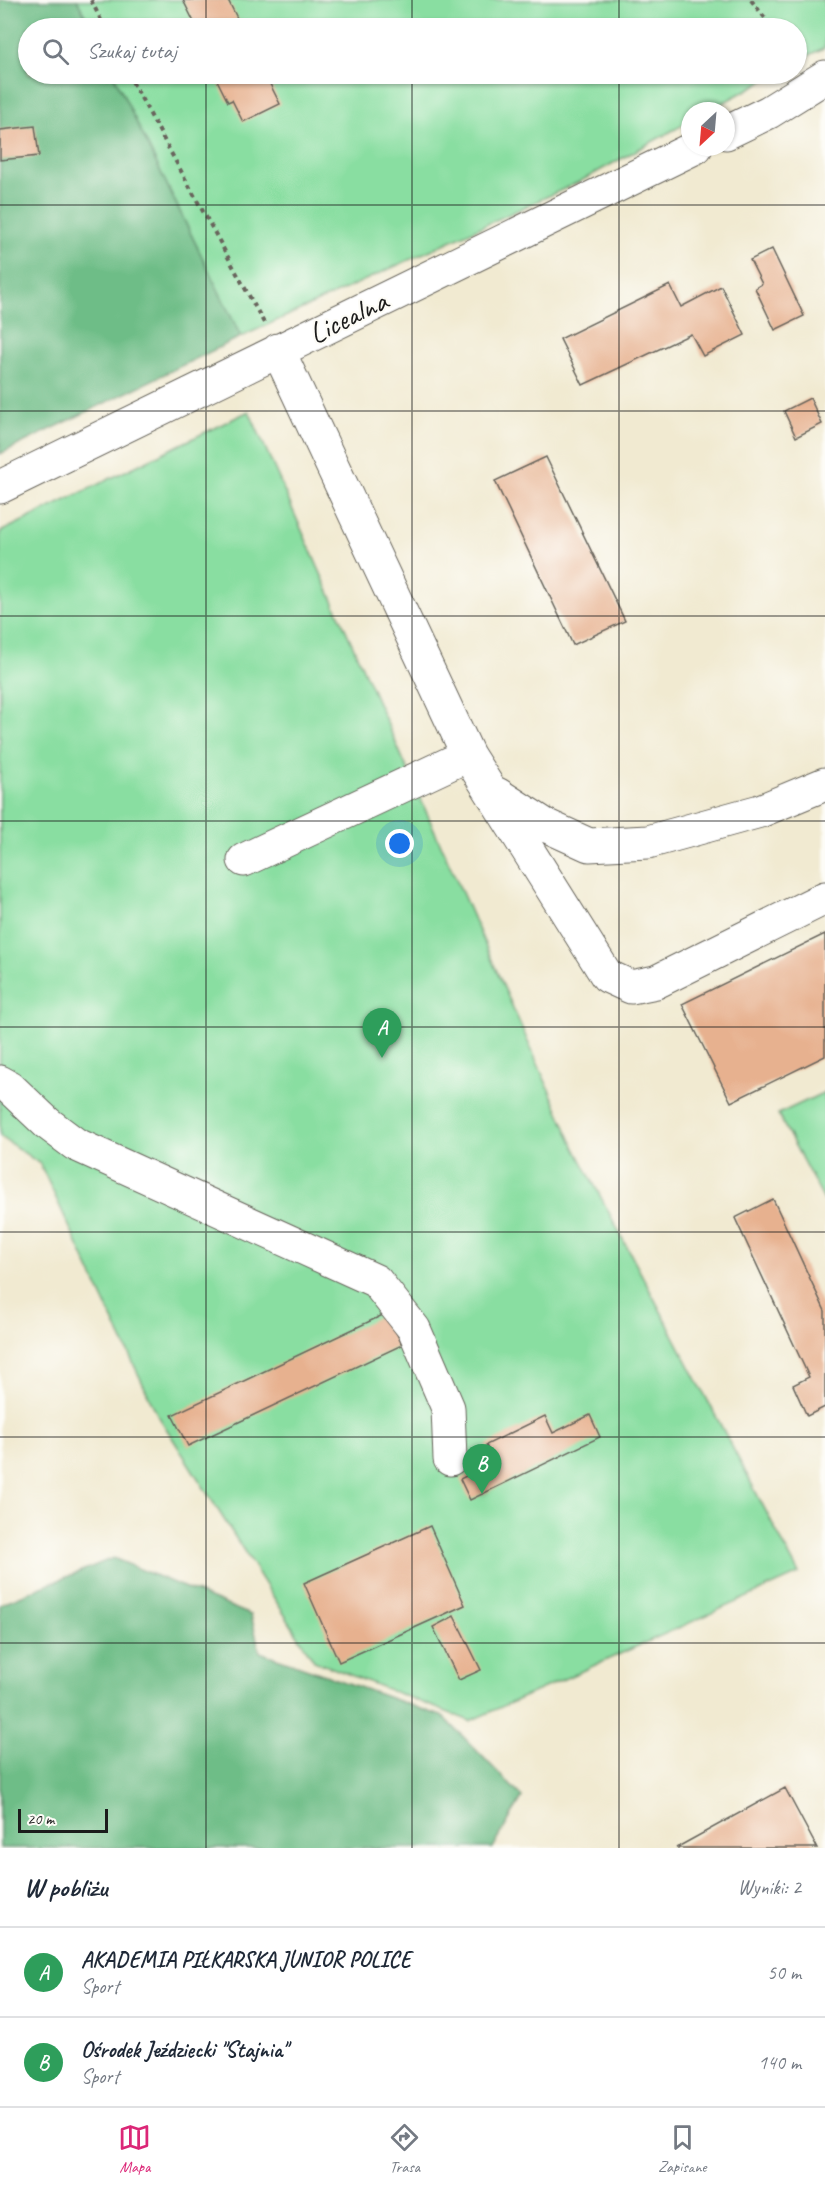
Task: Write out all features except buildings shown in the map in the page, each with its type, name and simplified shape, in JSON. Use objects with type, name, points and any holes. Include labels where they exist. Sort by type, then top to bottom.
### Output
[{"type":"street","points":[[735,129],[769,112],[825,77]]},
{"type":"street","name":"Licealna","points":[[0,487],[681,154]]},
{"type":"street","points":[[279,350],[468,755],[607,976],[631,987],[656,982],[825,898]]},
{"type":"street","points":[[244,860],[468,755]]},
{"type":"street","points":[[490,790],[545,825],[589,845],[648,842],[760,811],[825,784]]},
{"type":"street","points":[[0,1082],[9,1087],[47,1123],[75,1144],[376,1281],[414,1329],[448,1408],[450,1459]]},
{"type":"path","points":[[91,0],[100,18]]},
{"type":"path","points":[[751,0],[765,18]]},
{"type":"path","points":[[133,84],[279,350]]},
{"type":"green space","points":[[0,0],[77,0],[86,18],[18,18],[18,84],[118,84],[241,337],[0,454]]},
{"type":"green space","points":[[77,0],[825,0],[825,47],[807,57],[807,18],[86,18]]},
{"type":"green space","points":[[118,84],[758,84],[725,102],[681,102],[681,126],[579,182],[241,337]]},
{"type":"green space","points":[[249,411],[575,1148],[799,1574],[470,1721],[314,1661],[157,1414],[40,1164],[0,1136],[0,532]]},
{"type":"green space","points":[[825,1092],[825,1202],[778,1114]]},
{"type":"green space","points":[[113,1558],[251,1615],[260,1652],[444,1717],[522,1797],[493,1848],[0,1848],[0,1604]]},
{"type":"place","name":"AKADEMIA PIŁKARSKA JUNIOR POLICE","points":[[382,1058]]},
{"type":"place","name":"Ośrodek Jeździecki \"Stajnia\"","points":[[482,1494]]}]
